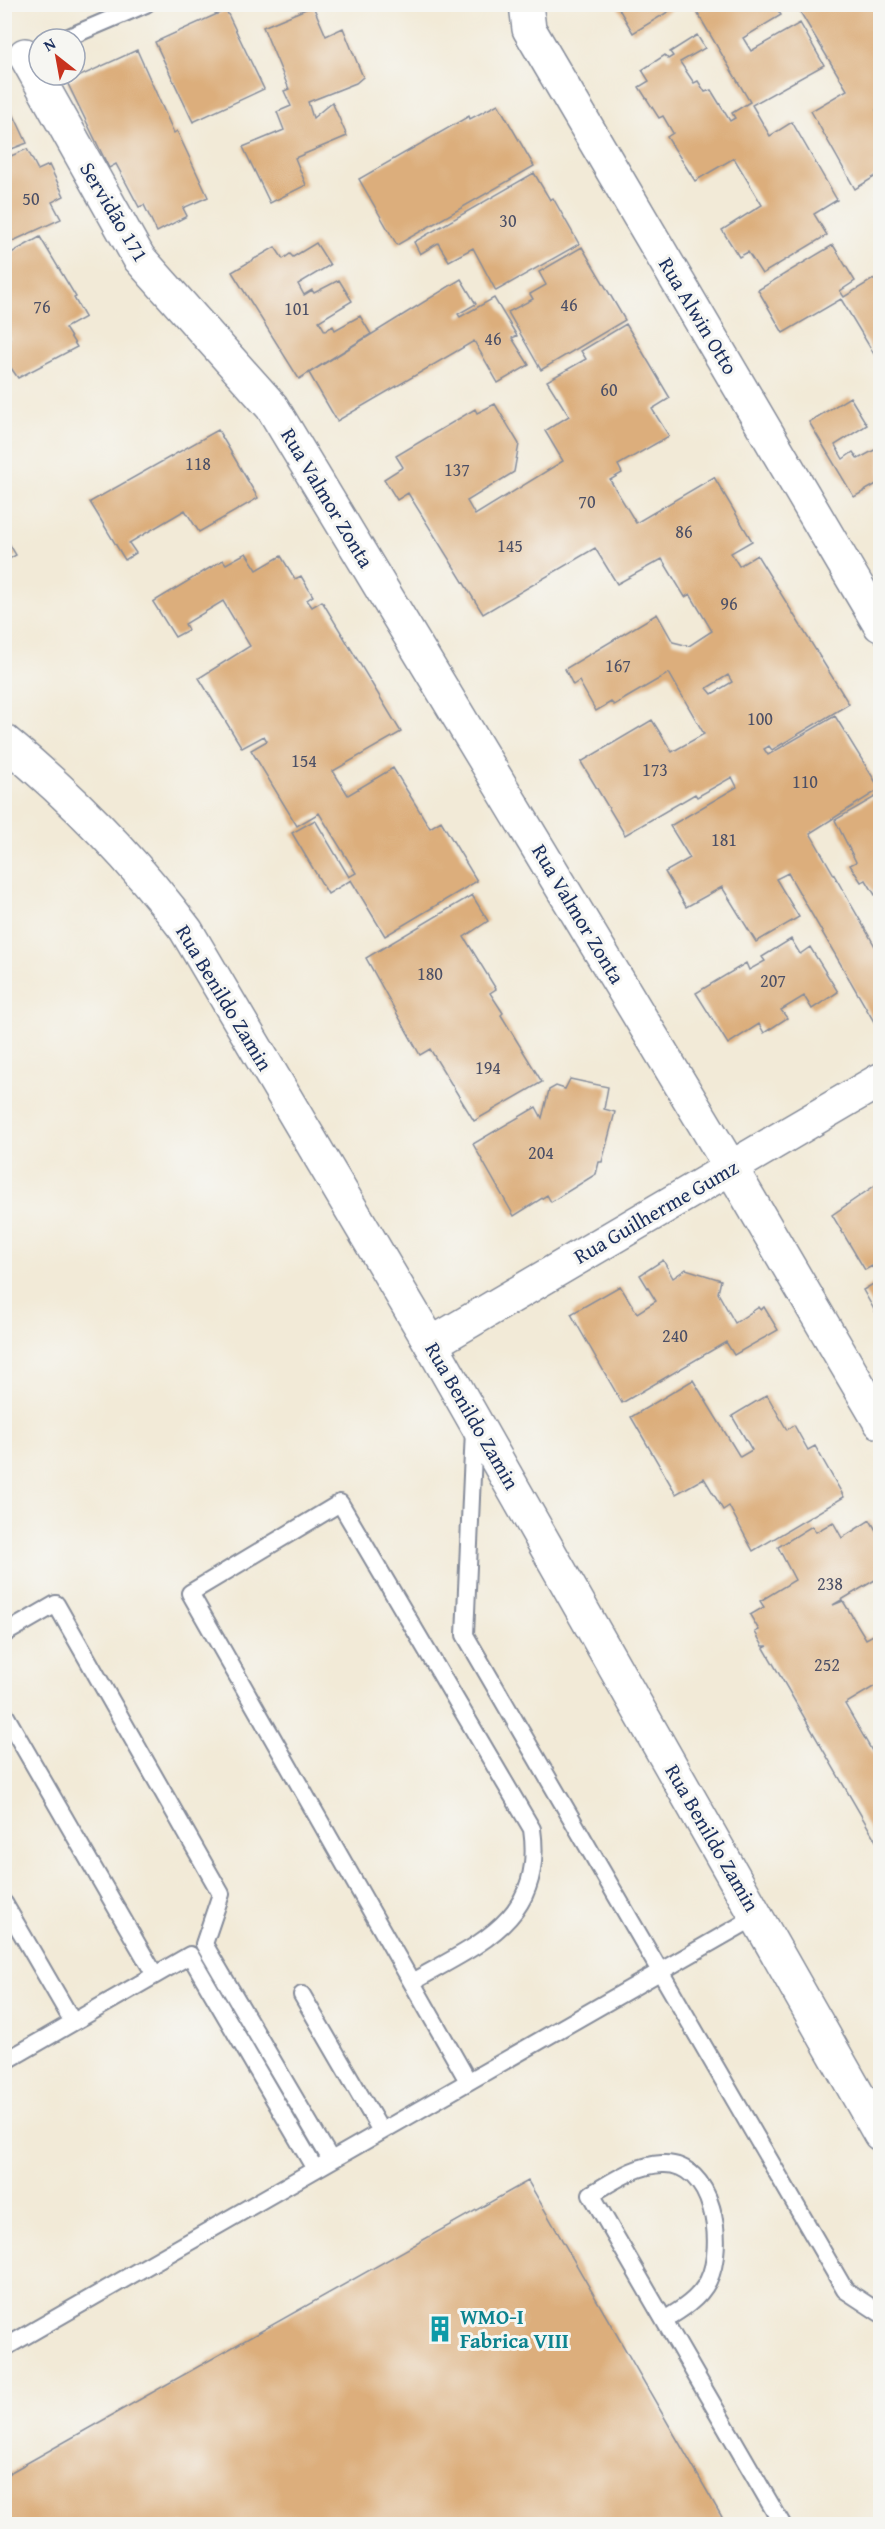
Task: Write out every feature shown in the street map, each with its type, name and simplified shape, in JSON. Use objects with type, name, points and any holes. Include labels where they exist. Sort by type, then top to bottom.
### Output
[{"type":"street","name":"Rua Alwin Otto","points":[[526,4],[529,29],[880,625]]},
{"type":"street","name":"Servidão 171","points":[[50,87],[138,258],[272,407]]},
{"type":"street","name":"Rua Valmor Zonta","points":[[272,407],[731,1168],[880,1422]]},
{"type":"street","name":"Rua Benildo Zamin","points":[[4,741],[51,780],[104,833],[150,882],[186,930],[431,1344],[880,2134]]},
{"type":"street","name":"Rua Guilherme Gumz","points":[[431,1344],[880,1080]]},
{"type":"lane","points":[[87,29],[146,4]]},
{"type":"lane","points":[[474,1420],[465,1635],[845,2290],[880,2313]]},
{"type":"lane","points":[[412,1982],[483,1942],[513,1916],[533,1870],[535,1851],[532,1829],[340,1503],[190,1593],[468,2081]]},
{"type":"lane","points":[[4,1634],[56,1604],[221,1894],[204,1944],[331,2160]]},
{"type":"lane","points":[[4,1713],[155,1975]]},
{"type":"lane","points":[[4,1903],[73,2022]]},
{"type":"lane","points":[[4,2348],[757,1916]]},
{"type":"lane","points":[[4,2062],[190,1955],[315,2169]]},
{"type":"lane","points":[[303,1995],[381,2131]]},
{"type":"lane","points":[[664,2320],[685,2307],[703,2290],[715,2264],[718,2242],[716,2219],[701,2187],[681,2168],[664,2163],[631,2172],[591,2194],[782,2524]]},
{"type":"building","points":[[616,4],[681,4],[633,33]]},
{"type":"building","points":[[692,4],[774,4],[781,15],[743,38],[751,51],[800,23],[824,65],[752,105],[770,136],[792,122],[837,200],[814,214],[827,235],[762,274],[748,252],[739,257],[722,230],[762,205],[734,158],[695,181],[667,137],[673,133],[663,116],[659,118],[639,87],[649,81],[642,70],[665,55],[668,59],[673,56],[670,52],[697,35],[705,48],[680,62],[694,83],[698,81],[705,92],[711,90],[730,121],[735,118],[732,113],[750,102]]},
{"type":"building","points":[[796,5],[880,5],[880,108],[876,110],[880,117],[880,178],[879,174],[855,189],[811,111],[847,90]]},
{"type":"building","points":[[313,6],[326,36],[343,28],[363,77],[356,83],[308,102],[313,118],[332,102],[347,136],[295,158],[306,185],[270,203],[243,147],[284,130],[277,112],[291,106],[284,91],[289,89],[263,27]]},
{"type":"building","points":[[226,10],[264,89],[193,122],[155,42]]},
{"type":"building","points":[[137,50],[174,133],[177,131],[208,197],[183,208],[187,216],[157,232],[144,205],[139,207],[116,164],[109,168],[69,87],[87,87],[87,73]]},
{"type":"building","points":[[4,94],[27,143],[4,152]]},
{"type":"building","points":[[498,104],[534,166],[397,245],[359,179],[469,116],[470,119]]},
{"type":"building","points":[[27,149],[38,170],[49,165],[64,196],[52,202],[61,219],[4,245],[4,159]]},
{"type":"building","points":[[534,173],[550,200],[553,198],[579,244],[496,291],[473,248],[449,261],[438,243],[420,254],[414,242]]},
{"type":"building","points":[[40,237],[76,297],[74,298],[85,317],[65,328],[77,347],[18,378],[4,358],[4,343],[10,339],[4,329],[4,257]]},
{"type":"building","points":[[316,243],[330,265],[298,284],[304,295],[312,290],[314,293],[339,280],[352,301],[319,321],[325,331],[333,326],[335,330],[360,316],[371,334],[299,379],[232,272],[275,247],[283,259],[290,254],[293,257]]},
{"type":"building","points":[[833,245],[855,281],[840,291],[844,297],[880,275],[880,364],[841,299],[783,333],[758,290]]},
{"type":"building","points":[[582,247],[625,320],[541,370],[508,312],[533,299],[530,294],[546,285],[539,272]]},
{"type":"building","points":[[461,279],[476,304],[458,314],[460,317],[494,298],[517,336],[512,338],[529,365],[498,383],[474,341],[337,421],[309,373]]},
{"type":"building","points":[[626,324],[670,398],[652,409],[669,436],[618,465],[622,473],[610,480],[636,523],[714,477],[752,541],[731,553],[739,566],[757,555],[849,704],[772,750],[769,746],[764,749],[768,755],[835,716],[880,789],[810,833],[880,955],[880,1025],[877,1027],[788,873],[776,879],[799,917],[756,942],[722,887],[686,907],[665,872],[690,858],[670,826],[737,787],[732,777],[697,797],[695,794],[625,835],[581,762],[652,720],[672,752],[704,734],[669,673],[614,705],[611,702],[596,711],[579,681],[573,685],[565,669],[657,614],[673,642],[689,646],[712,631],[690,594],[685,597],[662,559],[617,584],[595,548],[483,614],[408,493],[397,500],[384,479],[403,467],[396,456],[475,409],[477,413],[495,404],[519,444],[514,472],[467,501],[475,515],[563,461],[545,431],[569,416],[547,381],[586,359],[581,351]],"holes":[[[728,675],[732,682],[712,694],[707,688]]]},
{"type":"building","points":[[850,397],[867,425],[835,445],[843,459],[853,452],[858,459],[880,447],[880,482],[854,497],[809,422]]},
{"type":"building","points":[[218,430],[258,498],[199,532],[185,510],[129,543],[136,553],[125,560],[90,502]]},
{"type":"building","points":[[4,535],[16,555],[4,562]]},
{"type":"building","points":[[246,553],[257,570],[281,556],[295,579],[301,576],[313,596],[307,600],[312,607],[322,601],[401,732],[333,771],[348,795],[393,768],[430,828],[441,821],[477,881],[385,936],[351,880],[328,894],[292,833],[315,820],[349,877],[356,873],[319,813],[297,826],[251,750],[267,741],[264,736],[242,748],[199,678],[250,646],[223,601],[185,624],[188,630],[175,637],[153,602],[223,560],[226,564]]},
{"type":"building","points":[[880,794],[880,892],[875,895],[866,880],[861,882],[850,865],[856,862],[835,820]]},
{"type":"building","points":[[472,895],[488,921],[464,937],[496,989],[490,993],[503,1013],[501,1015],[542,1082],[474,1121],[430,1049],[420,1055],[366,958]]},
{"type":"building","points":[[791,939],[800,954],[810,947],[838,992],[812,1009],[804,996],[781,1010],[787,1018],[764,1033],[759,1024],[728,1044],[696,993],[746,963],[749,970],[765,961],[762,957]]},
{"type":"building","points":[[570,1079],[608,1087],[604,1109],[615,1112],[602,1162],[599,1162],[596,1174],[551,1202],[547,1195],[514,1216],[473,1144],[536,1107],[542,1118],[549,1090],[556,1086],[565,1089]]},
{"type":"building","points":[[880,1182],[880,1269],[876,1272],[872,1266],[865,1270],[832,1215]]},
{"type":"building","points":[[663,1260],[673,1278],[686,1269],[721,1280],[718,1293],[735,1323],[759,1307],[761,1310],[764,1307],[778,1330],[734,1355],[726,1342],[622,1403],[571,1314],[620,1286],[637,1313],[656,1301],[640,1275]]},
{"type":"building","points":[[880,1280],[880,1320],[863,1290]]},
{"type":"building","points":[[693,1380],[740,1457],[752,1450],[732,1416],[767,1395],[787,1430],[794,1425],[808,1450],[815,1446],[844,1497],[753,1551],[729,1506],[723,1510],[704,1478],[676,1494],[631,1417]]},
{"type":"building","points":[[870,1520],[880,1537],[880,1577],[833,1605],[843,1601],[866,1639],[875,1634],[880,1637],[880,1683],[845,1704],[880,1765],[880,1848],[764,1648],[768,1646],[763,1646],[755,1632],[759,1630],[750,1615],[764,1607],[760,1601],[795,1580],[778,1547],[812,1526],[816,1532],[833,1522],[842,1538]]},
{"type":"building","name":"WMO-I Fabrica VIII","points":[[528,2181],[726,2524],[4,2524],[4,2476]]},
{"type":"place","name":"WMO-I Fabrica VIII","points":[[440,2329]]}]
